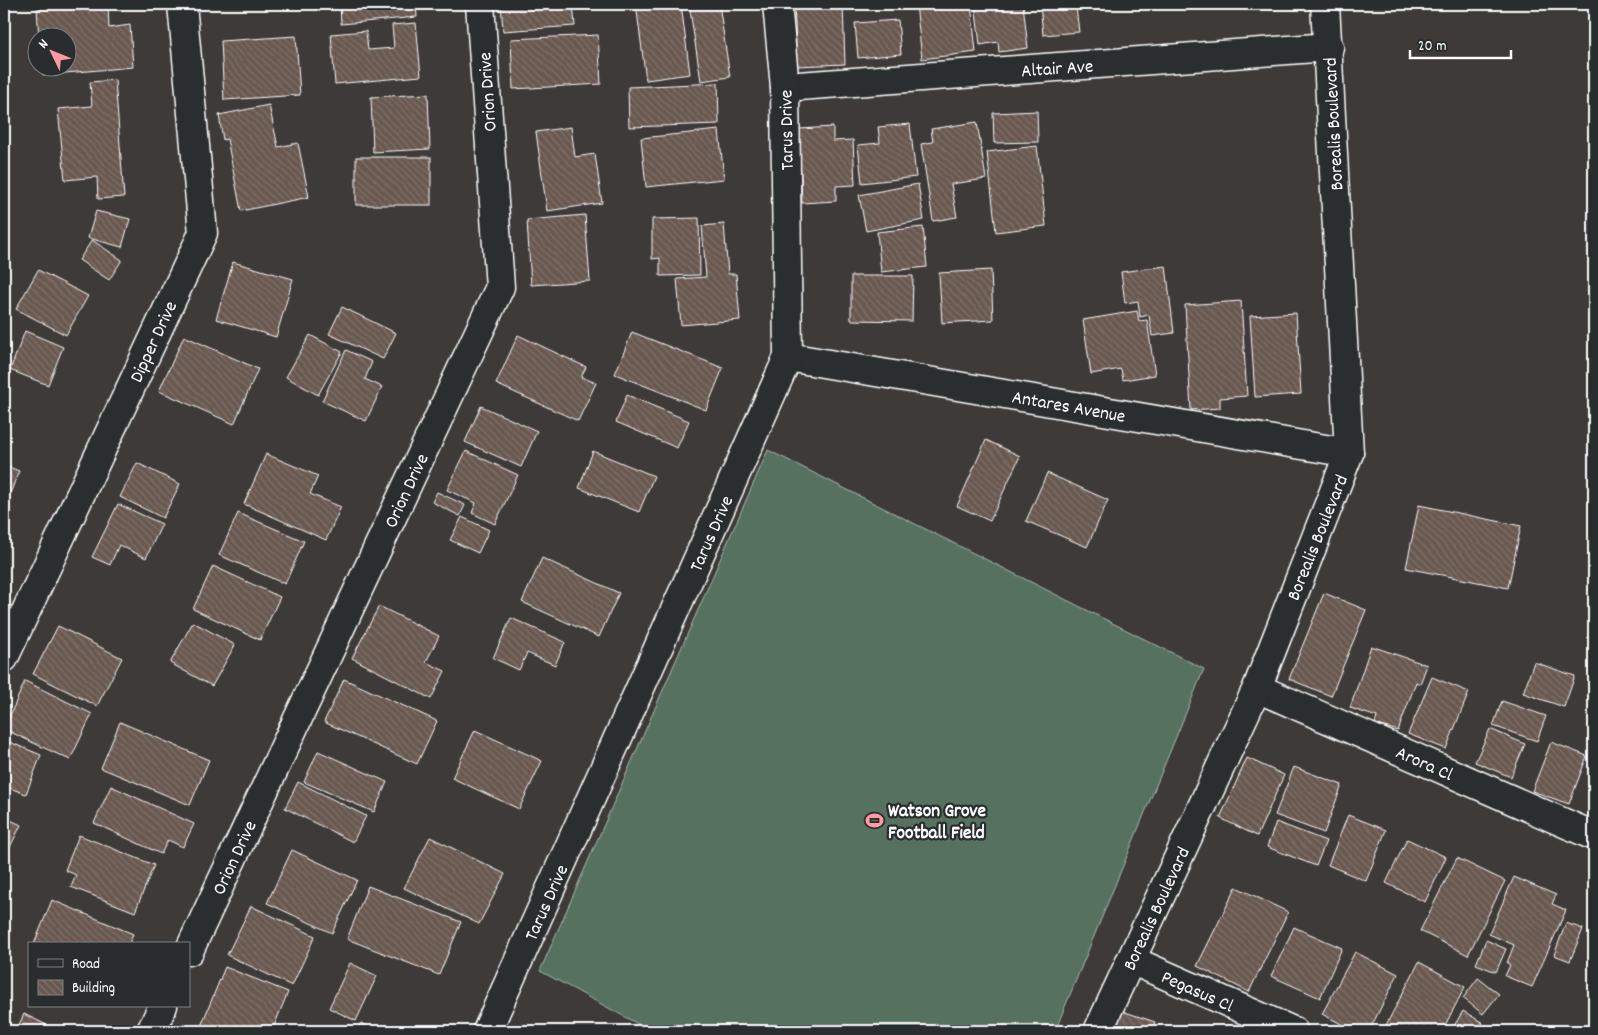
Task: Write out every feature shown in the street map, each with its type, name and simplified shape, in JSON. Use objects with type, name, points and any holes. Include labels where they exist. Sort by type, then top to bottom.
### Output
[{"type":"street","name":"Dipper Drive","points":[[4,658],[202,233],[182,4]]},
{"type":"street","name":"Orion Drive","points":[[190,949],[500,288],[480,4]]},
{"type":"street","name":"Tarus Drive","points":[[487,1031],[788,357],[785,87],[777,4]]},
{"type":"street","name":"Borealis Boulevard","points":[[1098,1031],[1256,688],[1349,453],[1325,4]]},
{"type":"street","name":"Altair Ave","points":[[785,87],[1328,47]]},
{"type":"street","name":"Antares Avenue","points":[[788,357],[1349,453]]},
{"type":"street","name":"Arora Cl","points":[[1256,688],[1594,836]]},
{"type":"street","name":"Pegasus Cl","points":[[1131,960],[1293,1031]]},
{"type":"street","points":[[151,1031],[162,1008]]},
{"type":"green space","name":"Watson Grove Football Field","points":[[768,450],[1204,669],[1055,1031],[651,1031],[540,971]]},
{"type":"building","points":[[108,4],[109,28],[130,25],[133,67],[78,72],[78,28],[38,28],[37,9]]},
{"type":"building","points":[[340,4],[416,4],[417,17],[341,24]]},
{"type":"building","points":[[501,4],[573,4],[575,26],[503,31]]},
{"type":"building","points":[[636,4],[681,4],[690,74],[646,80]]},
{"type":"building","points":[[689,4],[719,4],[730,77],[701,81]]},
{"type":"building","points":[[794,4],[843,4],[845,64],[797,66]]},
{"type":"building","points":[[916,4],[971,4],[976,52],[922,59]]},
{"type":"building","points":[[975,4],[1023,4],[1028,48],[999,52],[998,42],[980,45]]},
{"type":"building","points":[[1040,4],[1100,5],[1076,7],[1079,32],[1043,35]]},
{"type":"building","points":[[898,20],[901,54],[858,58],[855,23]]},
{"type":"building","points":[[416,23],[421,76],[335,84],[331,34],[366,31],[368,50],[394,48],[392,25]]},
{"type":"building","points":[[598,35],[601,84],[513,89],[511,39]]},
{"type":"building","points":[[296,36],[300,95],[224,100],[221,41]]},
{"type":"building","points":[[115,80],[124,197],[98,199],[97,177],[65,180],[58,109],[92,106],[90,82]]},
{"type":"building","points":[[718,83],[719,124],[629,127],[628,87]]},
{"type":"building","points":[[428,94],[430,149],[373,152],[371,97]]},
{"type":"building","points":[[269,105],[278,147],[298,143],[309,197],[241,211],[227,139],[223,140],[219,115]]},
{"type":"building","points":[[1037,111],[1038,142],[994,143],[993,113]]},
{"type":"building","points":[[977,122],[986,179],[951,184],[957,217],[933,221],[921,144],[933,142],[931,129]]},
{"type":"building","points":[[910,124],[916,177],[862,183],[858,145],[880,143],[878,127]]},
{"type":"building","points":[[571,127],[575,157],[595,154],[602,203],[547,211],[536,132]]},
{"type":"building","points":[[833,127],[833,141],[853,140],[855,185],[836,186],[836,201],[802,203],[799,129]]},
{"type":"building","points":[[719,130],[724,179],[646,187],[641,138]]},
{"type":"building","points":[[1037,146],[1046,226],[996,232],[987,152]]},
{"type":"building","points":[[356,157],[431,157],[431,205],[356,205]]},
{"type":"building","points":[[918,184],[924,220],[866,231],[859,195]]},
{"type":"building","points":[[96,211],[130,219],[122,247],[88,238]]},
{"type":"building","points":[[585,215],[590,281],[531,285],[527,220]]},
{"type":"building","points":[[699,218],[700,275],[660,276],[660,258],[652,259],[652,219]]},
{"type":"building","points":[[724,224],[728,274],[736,274],[740,320],[681,325],[677,279],[706,277],[702,226]]},
{"type":"building","points":[[923,227],[927,267],[881,272],[877,232]]},
{"type":"building","points":[[92,240],[122,260],[109,280],[79,260]]},
{"type":"building","points":[[233,262],[293,279],[276,337],[216,319]]},
{"type":"building","points":[[1166,266],[1174,333],[1152,336],[1149,315],[1140,317],[1138,301],[1125,303],[1121,272]]},
{"type":"building","points":[[38,270],[88,296],[66,335],[16,309]]},
{"type":"building","points":[[991,270],[993,320],[942,323],[939,273]]},
{"type":"building","points":[[851,276],[913,276],[912,321],[851,320]]},
{"type":"building","points":[[1241,301],[1247,396],[1220,398],[1220,408],[1191,410],[1185,305]]},
{"type":"building","points":[[342,307],[396,333],[383,359],[329,334]]},
{"type":"building","points":[[1137,311],[1139,321],[1147,320],[1155,375],[1123,380],[1121,369],[1091,374],[1083,320]]},
{"type":"building","points":[[1296,313],[1301,394],[1255,397],[1250,316]]},
{"type":"building","points":[[25,331],[63,347],[48,385],[10,370]]},
{"type":"building","points":[[632,332],[723,368],[706,410],[615,374]]},
{"type":"building","points":[[310,335],[342,352],[318,395],[286,377]]},
{"type":"building","points":[[518,335],[586,367],[581,377],[596,383],[578,421],[496,384]]},
{"type":"building","points":[[184,336],[258,369],[234,424],[159,391]]},
{"type":"building","points":[[346,350],[372,362],[365,379],[382,387],[366,421],[322,401]]},
{"type":"building","points":[[627,395],[689,421],[677,448],[616,422]]},
{"type":"building","points":[[481,406],[537,431],[521,467],[465,442]]},
{"type":"building","points":[[986,440],[1020,456],[990,521],[957,506]]},
{"type":"building","points":[[466,451],[518,475],[495,524],[472,513],[476,503],[447,490]]},
{"type":"building","points":[[593,451],[654,476],[639,512],[579,488]]},
{"type":"building","points":[[266,454],[318,476],[310,494],[341,507],[326,540],[244,504]]},
{"type":"building","points":[[137,463],[180,484],[163,518],[120,497]]},
{"type":"building","points":[[4,465],[19,471],[5,506],[4,506]]},
{"type":"building","points":[[1047,473],[1108,500],[1087,547],[1026,521]]},
{"type":"building","points":[[437,492],[465,505],[460,516],[432,502]]},
{"type":"building","points":[[118,504],[162,524],[146,558],[119,545],[110,565],[92,557]]},
{"type":"building","points":[[1419,505],[1521,526],[1508,588],[1406,568]]},
{"type":"building","points":[[238,513],[304,541],[285,584],[219,555]]},
{"type":"building","points":[[462,517],[489,530],[478,553],[450,540]]},
{"type":"building","points":[[542,558],[619,593],[599,637],[522,602]]},
{"type":"building","points":[[213,566],[280,597],[260,640],[193,609]]},
{"type":"building","points":[[1324,593],[1366,610],[1331,696],[1289,679]]},
{"type":"building","points":[[379,606],[439,636],[426,662],[445,671],[431,699],[352,658]]},
{"type":"building","points":[[511,618],[565,642],[555,665],[527,653],[519,670],[493,658]]},
{"type":"building","points":[[193,622],[235,645],[212,686],[170,663]]},
{"type":"building","points":[[58,626],[122,658],[97,706],[33,674]]},
{"type":"building","points":[[1371,646],[1427,665],[1420,684],[1416,682],[1398,731],[1375,724],[1377,717],[1350,708]]},
{"type":"building","points":[[1534,662],[1575,676],[1564,707],[1523,693]]},
{"type":"building","points":[[1432,677],[1469,692],[1446,749],[1408,734]]},
{"type":"building","points":[[344,679],[437,721],[417,764],[324,722]]},
{"type":"building","points":[[25,681],[92,714],[70,760],[4,729]]},
{"type":"building","points":[[1502,701],[1546,716],[1537,741],[1493,726]]},
{"type":"building","points":[[120,722],[209,760],[190,805],[101,768]]},
{"type":"building","points":[[1490,729],[1525,744],[1511,777],[1475,762]]},
{"type":"building","points":[[475,730],[542,761],[519,809],[452,778]]},
{"type":"building","points":[[7,741],[41,755],[26,794],[4,786],[4,749]]},
{"type":"building","points":[[1551,742],[1587,756],[1569,804],[1532,791]]},
{"type":"building","points":[[318,751],[387,782],[374,812],[304,782]]},
{"type":"building","points":[[1247,758],[1284,775],[1257,836],[1220,818]]},
{"type":"building","points":[[1294,767],[1342,785],[1324,833],[1275,815]]},
{"type":"building","points":[[298,782],[366,816],[353,842],[285,808]]},
{"type":"building","points":[[111,786],[194,824],[183,847],[168,840],[161,854],[94,823]]},
{"type":"building","points":[[1348,815],[1386,830],[1366,881],[1328,865]]},
{"type":"building","points":[[4,817],[21,825],[7,853],[4,851]]},
{"type":"building","points":[[1276,822],[1326,841],[1316,866],[1267,847]]},
{"type":"building","points":[[79,835],[154,865],[135,912],[71,887],[76,875],[65,870]]},
{"type":"building","points":[[430,837],[505,874],[479,924],[404,888]]},
{"type":"building","points":[[1407,839],[1446,857],[1425,902],[1386,883]]},
{"type":"building","points":[[292,850],[357,880],[332,933],[267,903]]},
{"type":"building","points":[[1457,858],[1505,881],[1468,955],[1420,931]]},
{"type":"building","points":[[1514,877],[1556,895],[1552,904],[1566,910],[1532,987],[1505,976],[1510,965],[1507,963],[1514,945],[1489,934]]},
{"type":"building","points":[[368,886],[461,922],[439,975],[347,939]]},
{"type":"building","points":[[1236,887],[1288,912],[1249,992],[1197,966]]},
{"type":"building","points":[[52,900],[133,934],[130,942],[35,942]]},
{"type":"building","points":[[251,906],[315,936],[292,986],[227,955]]},
{"type":"building","points":[[1566,923],[1583,929],[1570,961],[1554,955]]},
{"type":"building","points":[[1294,927],[1342,948],[1320,998],[1271,976]]},
{"type":"building","points":[[1486,940],[1506,949],[1496,972],[1476,964]]},
{"type":"building","points":[[1355,952],[1398,974],[1369,1031],[1355,1031],[1322,1014]]},
{"type":"building","points":[[1419,962],[1465,987],[1442,1031],[1383,1031]]},
{"type":"building","points":[[350,963],[377,976],[356,1021],[329,1008]]},
{"type":"building","points":[[225,967],[288,992],[272,1031],[199,1031]]},
{"type":"building","points":[[1478,978],[1499,994],[1483,1014],[1463,998]]},
{"type":"building","points":[[1113,1008],[1155,1022],[1152,1031],[1105,1031]]},
{"type":"building","points":[[1463,1011],[1483,1023],[1478,1031],[1451,1031]]},
{"type":"building","points":[[24,1014],[59,1031],[16,1031]]},
{"type":"building","points":[[361,1023],[376,1031],[356,1031]]},
{"type":"place","name":"Watson Grove Football Field","points":[[874,820]]}]
